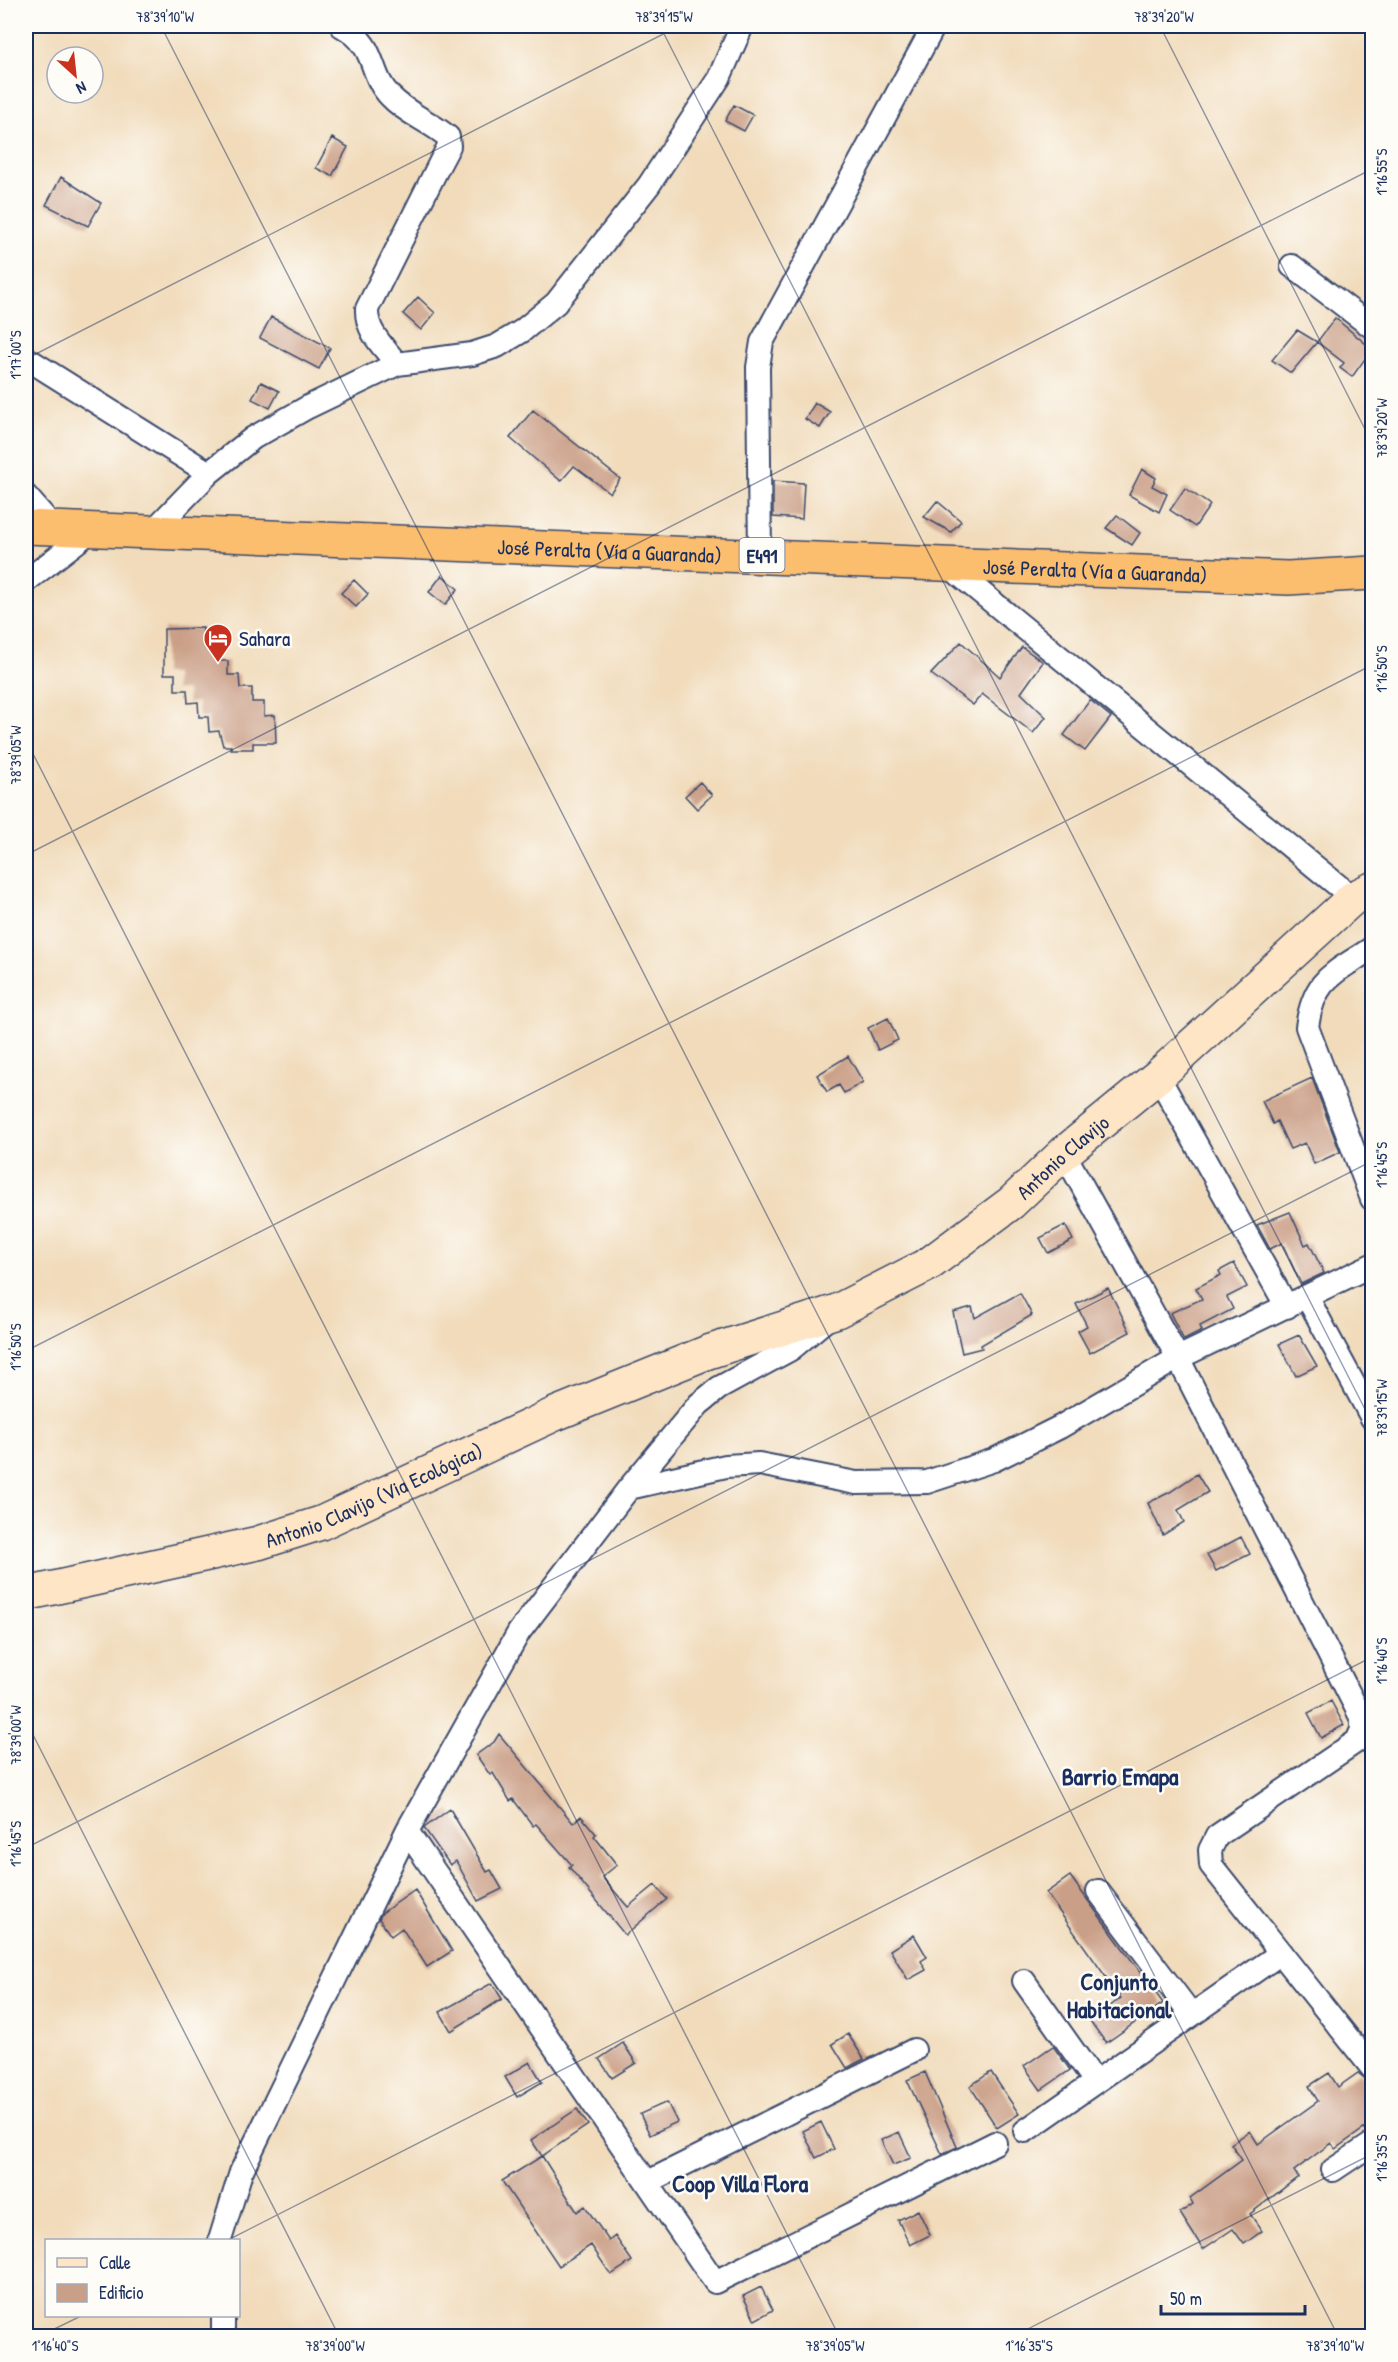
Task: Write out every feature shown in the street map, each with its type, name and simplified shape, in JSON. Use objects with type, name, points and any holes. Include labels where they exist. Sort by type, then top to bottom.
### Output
[{"type":"highway","name":"José Peralta (Vía a Guaranda)","points":[[40,528],[760,555],[1288,578],[1372,573]]},
{"type":"main road","name":"Antonio Clavijo","points":[[708,1352],[837,1311],[929,1264],[1011,1203],[1064,1153],[1158,1076],[1363,894]]},
{"type":"main road","name":"Antonio Clavijo (Via Ecológica)","points":[[26,1594],[258,1543],[321,1524],[555,1414],[708,1352]]},
{"type":"street","points":[[342,26],[361,39],[369,51],[383,88],[392,99],[448,137],[449,146],[367,309],[366,320],[370,330],[397,364]]},
{"type":"street","points":[[760,555],[758,367],[762,342],[778,308],[934,26]]},
{"type":"street","points":[[151,533],[209,473],[271,428],[397,364],[472,354],[497,346],[522,331],[556,303],[649,185],[719,78],[739,34]]},
{"type":"street","points":[[1292,266],[1372,327]]},
{"type":"street","points":[[26,358],[209,473]]},
{"type":"street","points":[[26,496],[40,528]]},
{"type":"street","points":[[26,581],[91,531]]},
{"type":"street","points":[[945,563],[1363,894]]},
{"type":"street","points":[[1372,948],[1324,981],[1311,1002],[1307,1027],[1372,1199]]},
{"type":"street","points":[[1158,1076],[1297,1302],[1372,1418]]},
{"type":"street","points":[[1064,1153],[1178,1358],[1362,1719],[1362,1730],[1357,1740],[1217,1836],[1210,1850],[1211,1865],[1372,2068]]},
{"type":"street","points":[[629,1488],[726,1466],[759,1464],[856,1483],[927,1482],[994,1460],[1060,1427],[1178,1358],[1372,1265]]},
{"type":"street","points":[[221,2239],[241,2172],[407,1831],[519,1632],[629,1488],[709,1395],[791,1349],[837,1311]]},
{"type":"street","points":[[407,1831],[715,2282],[995,2143]]},
{"type":"street","points":[[1098,1891],[1191,2014]]},
{"type":"street","points":[[1024,2131],[1094,2080],[1281,1953]]},
{"type":"street","points":[[1023,1981],[1094,2080]]},
{"type":"street","points":[[648,2182],[914,2050]]},
{"type":"street","points":[[1333,2170],[1372,2144]]},
{"type":"street","points":[[223,2317],[223,2337]]},
{"type":"building","points":[[734,105],[753,115],[744,131],[725,121]]},
{"type":"building","points":[[332,138],[348,147],[332,176],[316,168]]},
{"type":"building","points":[[61,177],[101,203],[88,226],[46,205]]},
{"type":"building","points":[[418,297],[435,313],[421,330],[403,314]]},
{"type":"building","points":[[271,317],[330,348],[319,369],[260,338]]},
{"type":"building","points":[[1335,318],[1372,349],[1352,377],[1340,368],[1344,363],[1317,342]]},
{"type":"building","points":[[1297,330],[1317,342],[1291,373],[1272,360]]},
{"type":"building","points":[[261,382],[279,391],[270,408],[252,399]]},
{"type":"building","points":[[815,403],[830,412],[820,428],[805,419]]},
{"type":"building","points":[[533,410],[620,479],[610,493],[574,466],[561,481],[510,438]]},
{"type":"building","points":[[1142,469],[1156,478],[1152,486],[1167,494],[1159,512],[1129,495]]},
{"type":"building","points":[[773,481],[804,483],[802,519],[773,517]]},
{"type":"building","points":[[1185,488],[1210,505],[1195,527],[1170,510]]},
{"type":"building","points":[[937,501],[961,521],[951,532],[924,517]]},
{"type":"building","points":[[1117,515],[1140,533],[1132,545],[1106,528]]},
{"type":"building","points":[[442,575],[458,589],[445,605],[429,592]]},
{"type":"building","points":[[354,580],[368,594],[356,607],[341,593]]},
{"type":"building","points":[[203,628],[203,642],[208,642],[208,648],[217,647],[217,661],[228,661],[228,675],[239,675],[240,688],[252,688],[252,702],[264,702],[264,716],[275,715],[276,743],[253,743],[253,749],[231,749],[231,746],[223,746],[219,731],[209,732],[208,717],[199,717],[198,702],[188,703],[187,690],[175,690],[175,674],[164,674],[164,629]]},
{"type":"building","points":[[961,642],[1000,677],[1022,647],[1043,662],[1021,693],[1046,717],[1033,733],[982,694],[973,705],[931,674]]},
{"type":"building","points":[[1090,700],[1111,717],[1085,751],[1064,735]]},
{"type":"building","points":[[700,782],[712,795],[697,809],[685,796]]},
{"type":"building","points":[[888,1018],[898,1040],[878,1050],[868,1028]]},
{"type":"building","points":[[848,1056],[863,1082],[844,1093],[839,1085],[827,1092],[817,1075]]},
{"type":"building","points":[[1312,1078],[1340,1152],[1314,1164],[1305,1143],[1290,1149],[1277,1121],[1273,1124],[1262,1101]]},
{"type":"building","points":[[1290,1212],[1305,1245],[1309,1243],[1324,1273],[1301,1284],[1282,1243],[1270,1249],[1257,1225]]},
{"type":"building","points":[[1065,1225],[1073,1240],[1048,1253],[1040,1238]]},
{"type":"building","points":[[1234,1263],[1247,1287],[1227,1297],[1233,1309],[1200,1326],[1202,1331],[1184,1340],[1170,1313],[1202,1299],[1196,1288],[1221,1275],[1219,1271]]},
{"type":"building","points":[[1108,1288],[1130,1332],[1090,1353],[1078,1331],[1087,1326],[1076,1304]]},
{"type":"building","points":[[1020,1293],[1032,1315],[981,1345],[982,1348],[962,1353],[953,1312],[972,1307],[975,1318]]},
{"type":"building","points":[[1299,1335],[1317,1366],[1296,1376],[1279,1344]]},
{"type":"building","points":[[1197,1474],[1208,1492],[1178,1510],[1184,1522],[1163,1535],[1148,1503]]},
{"type":"building","points":[[1241,1537],[1250,1554],[1216,1571],[1207,1555]]},
{"type":"building","points":[[1331,1701],[1344,1725],[1321,1738],[1308,1713]]},
{"type":"building","points":[[499,1734],[573,1823],[581,1816],[596,1834],[594,1836],[617,1865],[602,1877],[628,1907],[655,1885],[667,1899],[625,1935],[569,1867],[572,1865],[536,1824],[533,1826],[513,1799],[510,1801],[493,1773],[490,1775],[476,1755],[494,1742]]},
{"type":"building","points":[[450,1809],[487,1872],[491,1870],[502,1889],[478,1901],[456,1861],[450,1865],[424,1828]]},
{"type":"building","points":[[1070,1876],[1163,2003],[1106,2043],[1090,2021],[1121,1998],[1046,1893]]},
{"type":"building","points":[[415,1890],[452,1951],[427,1967],[402,1928],[391,1936],[379,1919],[382,1913]]},
{"type":"building","points":[[914,1935],[927,1957],[921,1961],[926,1970],[908,1980],[890,1950]]},
{"type":"building","points":[[492,1983],[502,1999],[451,2031],[440,2012]]},
{"type":"building","points":[[848,2034],[864,2059],[847,2068],[832,2044]]},
{"type":"building","points":[[623,2043],[636,2063],[612,2078],[599,2059]]},
{"type":"building","points":[[1053,2046],[1070,2070],[1041,2090],[1024,2066]]},
{"type":"building","points":[[530,2062],[542,2082],[517,2097],[505,2077]]},
{"type":"building","points":[[925,2072],[957,2147],[942,2154],[907,2080]]},
{"type":"building","points":[[991,2072],[1019,2114],[997,2128],[970,2086]]},
{"type":"building","points":[[1329,2073],[1338,2087],[1358,2073],[1372,2081],[1372,2123],[1335,2149],[1331,2143],[1294,2171],[1298,2177],[1250,2214],[1262,2231],[1244,2244],[1233,2229],[1203,2249],[1180,2213],[1193,2204],[1190,2198],[1242,2160],[1231,2144],[1250,2131],[1258,2144],[1318,2101],[1309,2086]]},
{"type":"building","points":[[667,2102],[677,2122],[650,2135],[640,2114]]},
{"type":"building","points":[[577,2109],[588,2125],[542,2156],[531,2140]]},
{"type":"building","points":[[821,2122],[834,2149],[816,2158],[803,2131]]},
{"type":"building","points":[[899,2132],[911,2158],[893,2165],[881,2140]]},
{"type":"building","points":[[542,2156],[577,2212],[585,2206],[609,2241],[615,2236],[632,2261],[611,2275],[591,2245],[559,2266],[502,2181]]},
{"type":"building","points":[[918,2210],[930,2235],[910,2245],[898,2220]]},
{"type":"building","points":[[761,2287],[773,2310],[755,2320],[743,2296]]},
{"type":"place","name":"Sahara","points":[[218,664]]},
{"type":"district","name":"Barrio Emapa","points":[[1120,1776]]},
{"type":"district","name":"Conjunto Habitacional","points":[[1119,1995]]},
{"type":"district","name":"Coop Villa Flora","points":[[740,2183]]}]
